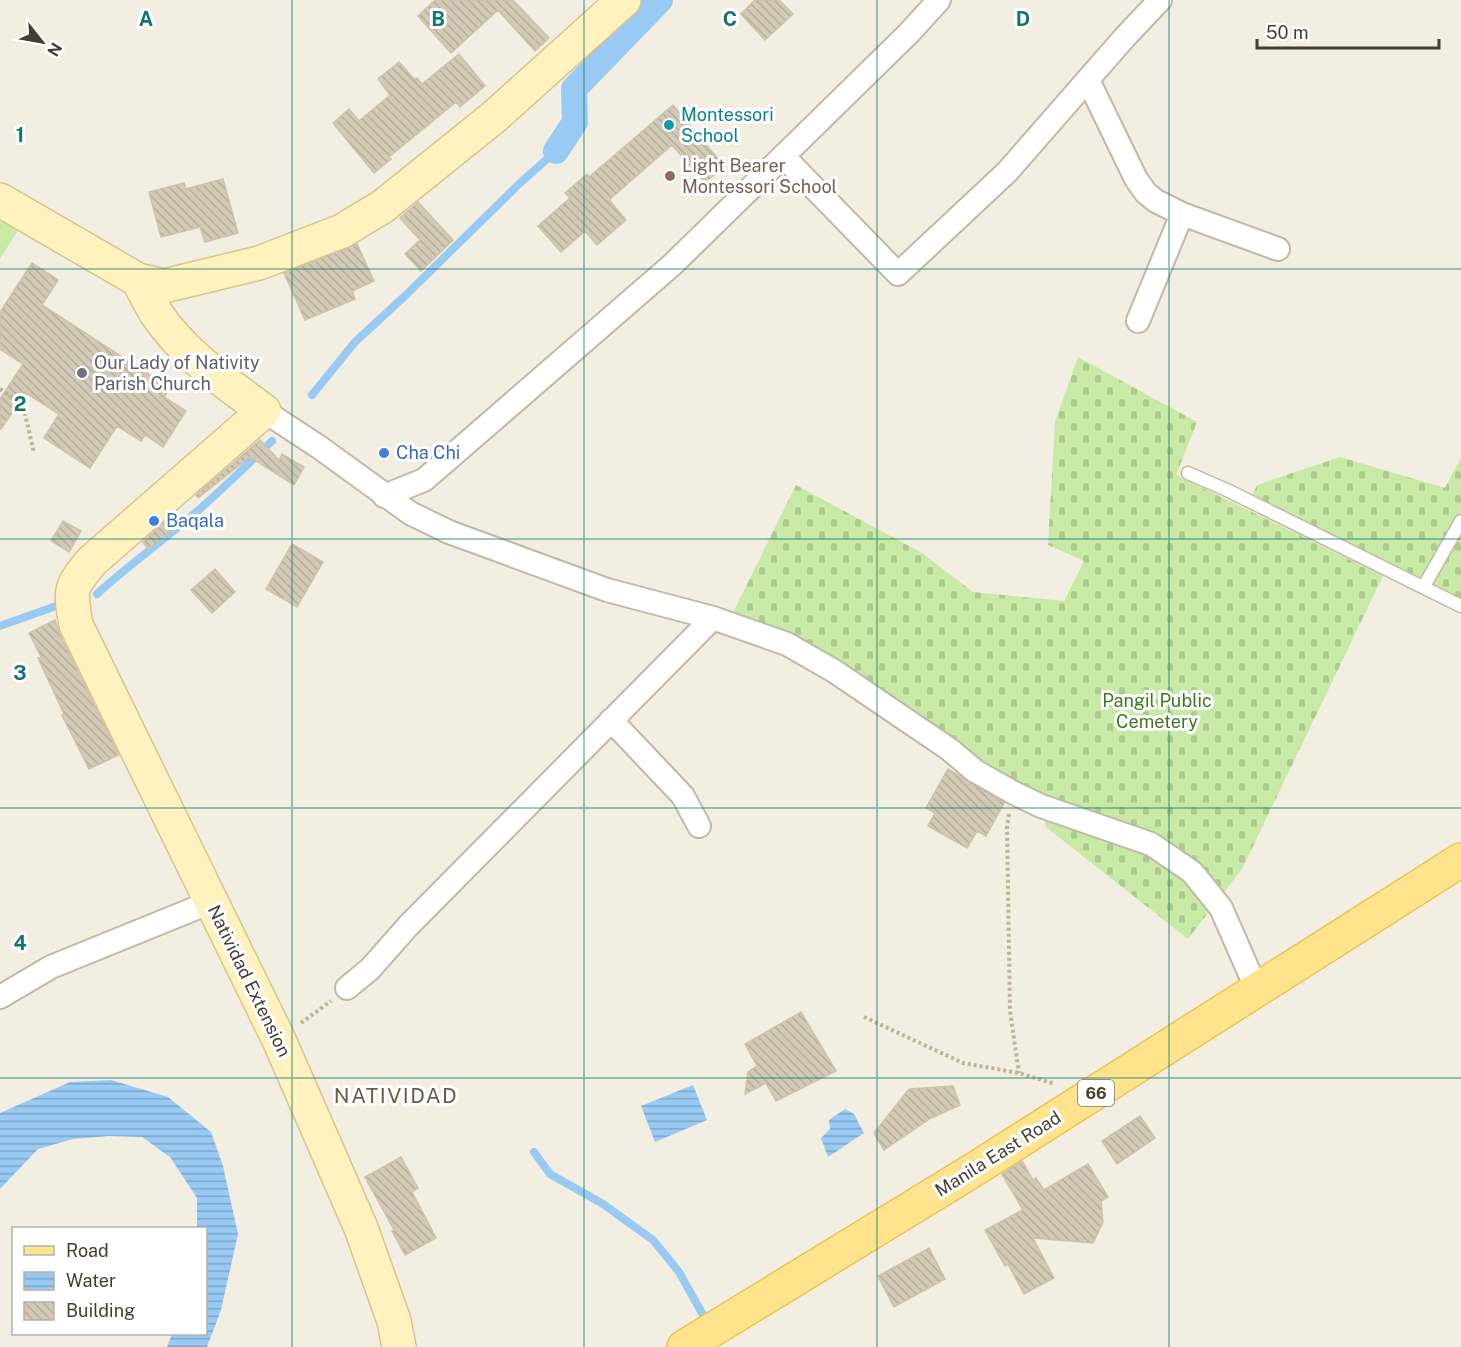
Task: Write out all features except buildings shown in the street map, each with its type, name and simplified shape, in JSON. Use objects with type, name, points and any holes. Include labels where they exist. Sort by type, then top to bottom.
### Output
[{"type":"main road","name":"Manila East Road","points":[[691,1343],[975,1169],[1461,860]]},
{"type":"street","points":[[0,200],[138,280],[164,286],[259,263],[342,231],[382,207],[494,117],[624,0]]},
{"type":"street","points":[[384,496],[424,480],[672,266],[909,33],[939,0]]},
{"type":"street","points":[[783,156],[898,274],[1007,172],[1160,0]]},
{"type":"street","points":[[1088,80],[1136,179],[1146,193],[1156,201],[1182,214],[1278,249]]},
{"type":"street","points":[[1138,321],[1182,214]]},
{"type":"street","points":[[138,280],[157,314],[173,335],[203,365],[264,411],[319,447],[410,513],[449,532],[607,590],[713,618],[787,644],[814,658],[949,748],[975,771],[1014,793],[1041,806],[1151,844],[1191,872],[1221,908],[1257,990]]},
{"type":"street","name":"Natividad Extension","points":[[264,411],[92,561],[75,580],[71,598],[76,625],[279,1040],[362,1228],[393,1321],[399,1347]]},
{"type":"street","points":[[347,988],[370,969],[408,926],[713,618]]},
{"type":"street","points":[[611,720],[683,796],[699,826]]},
{"type":"street","points":[[0,997],[51,967],[211,902]]},
{"type":"lane","points":[[1188,473],[1461,606]]},
{"type":"lane","points":[[1424,586],[1461,521]]},
{"type":"path","points":[[0,389],[23,405],[34,453]]},
{"type":"path","points":[[864,1017],[963,1063],[1020,1073],[1010,1011],[1007,827],[1014,793]]},
{"type":"path","points":[[279,1040],[347,988]]},
{"type":"green space","points":[[0,216],[20,227],[0,259]]},
{"type":"green space","name":"Pangil Public Cemetery","points":[[1078,357],[1197,422],[1176,475],[1383,576],[1242,869],[1188,939],[1046,827],[1038,794],[974,759],[732,615],[796,485],[922,553],[973,592],[1064,601],[1084,561],[1048,545],[1055,422]]},
{"type":"green space","points":[[1340,457],[1445,488],[1461,457],[1461,613],[1251,499],[1257,485]]},
{"type":"water","points":[[111,1080],[168,1097],[211,1132],[223,1166],[238,1234],[221,1310],[207,1347],[167,1347],[172,1335],[207,1335],[207,1227],[197,1227],[197,1198],[170,1157],[142,1137],[109,1136],[73,1139],[38,1149],[0,1189],[0,1113],[70,1082]]},
{"type":"water","points":[[693,1085],[707,1120],[655,1142],[641,1106]]},
{"type":"water","points":[[845,1109],[854,1114],[864,1133],[828,1157],[821,1138],[830,1129],[829,1120]]},
{"type":"waterway","points":[[556,151],[575,122],[574,89],[660,0]]},
{"type":"waterway","points":[[312,395],[355,342],[556,151]]},
{"type":"waterway","points":[[97,594],[201,508],[272,441]]},
{"type":"waterway","points":[[0,626],[59,605]]},
{"type":"waterway","points":[[534,1152],[550,1174],[603,1204],[653,1240],[679,1272],[707,1322]]},
{"type":"place","name":"Montessori School","points":[[669,125]]},
{"type":"place","name":"Light Bearer Montessori School","points":[[670,176]]},
{"type":"place","name":"Our Lady of Nativity Parish Church","points":[[82,373]]},
{"type":"place","name":"Cha Chi","points":[[384,453]]},
{"type":"place","name":"Baqala","points":[[154,521]]},
{"type":"district","name":"NATIVIDAD","points":[[396,1096]]}]
